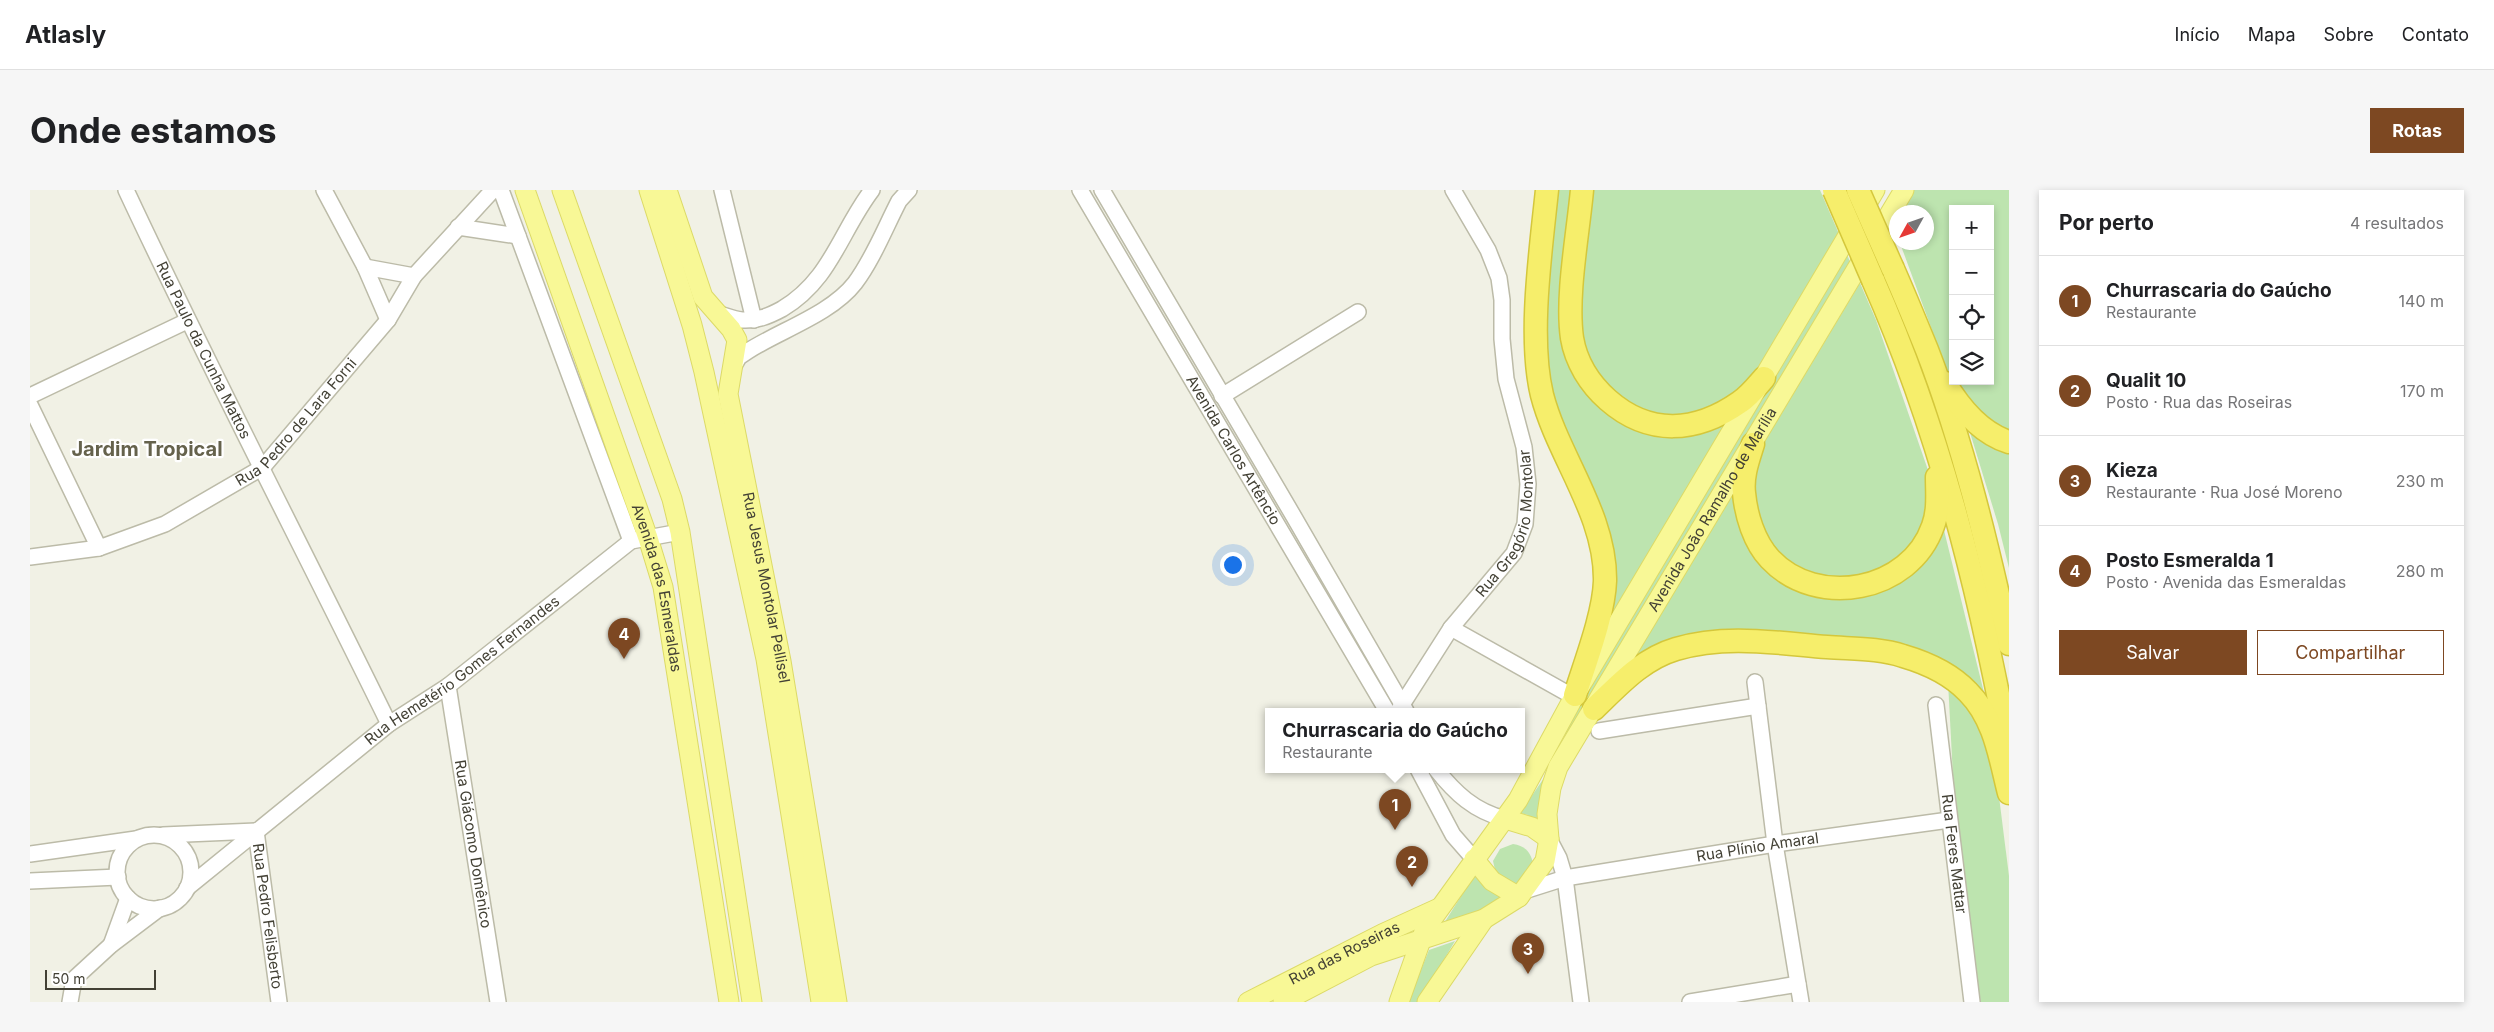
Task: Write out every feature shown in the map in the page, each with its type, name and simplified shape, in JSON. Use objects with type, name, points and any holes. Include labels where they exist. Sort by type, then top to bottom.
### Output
[{"type":"highway","points":[[1547,190],[1540,266],[1538,370],[1542,394],[1550,419],[1588,506],[1596,531],[1605,580],[1603,601],[1594,635],[1570,693]]},
{"type":"highway","points":[[1582,190],[1571,323],[1578,358],[1586,376],[1602,395],[1618,409],[1636,420],[1653,425],[1673,427],[1691,425],[1726,411],[1742,401],[1764,378]]},
{"type":"highway","points":[[1834,190],[1896,333],[1936,448],[1964,542],[1993,670],[2009,754]]},
{"type":"highway","points":[[1858,190],[1928,352],[1946,386],[1965,412],[1989,432],[2009,442]]},
{"type":"highway","points":[[1928,352],[1973,496],[2009,644]]},
{"type":"highway","points":[[1753,444],[1744,475],[1744,492],[1748,518],[1757,540],[1769,558],[1786,573],[1812,584],[1845,589],[1864,586],[1898,572],[1915,557],[1926,542],[1933,526],[1938,505],[1936,448]]},
{"type":"highway","points":[[1594,709],[1631,673],[1653,658],[1674,649],[1696,644],[1745,640],[1877,651],[1900,655],[1937,669],[1952,678],[1968,692],[1983,710],[1992,728],[2009,793]]},
{"type":"main road","name":"Avenida das Esmeraldas","points":[[525,190],[639,540],[663,588],[729,1002]]},
{"type":"main road","name":"Avenida das Esmeraldas","points":[[562,190],[672,499],[680,532],[752,1002]]},
{"type":"main road","name":"Rua Jesus Montolar Pellisel","points":[[649,190],[692,325],[704,372],[766,659],[824,962],[837,1002]]},
{"type":"main road","name":"Rua Jesus Montolar Pellisel","points":[[667,190],[703,297],[731,329],[737,340],[728,394],[781,661],[824,962],[821,1002]]},
{"type":"main road","name":"Avenida João Ramalho de Marília","points":[[1504,819],[1536,769],[1570,693],[1764,378],[1876,190]]},
{"type":"main road","name":"Avenida João Ramalho de Marília","points":[[1549,839],[1547,814],[1555,774],[1904,190]]},
{"type":"main road","points":[[692,325],[702,316],[716,313]]},
{"type":"main road","points":[[704,372],[712,377],[723,375],[731,370]]},
{"type":"main road","points":[[1399,1002],[1420,941],[1440,908],[1504,819],[1532,827],[1549,839],[1545,861],[1522,894],[1484,919],[1427,1002]]},
{"type":"main road","points":[[1474,859],[1492,881],[1522,894]]},
{"type":"main road","points":[[712,887],[734,882]]},
{"type":"main road","name":"Rua das Roseiras","points":[[1248,1002],[1382,934],[1440,908]]},
{"type":"main road","name":"Rua das Roseiras","points":[[1283,1002],[1371,956],[1484,919]]},
{"type":"main road","points":[[1371,956],[1397,965],[1408,978]]},
{"type":"street","name":"Rua Paulo da Cunha Mattos","points":[[126,190],[187,321],[263,467],[389,724]]},
{"type":"street","points":[[324,190],[365,267],[388,320]]},
{"type":"street","name":"Rua Pedro de Lara Forni","points":[[30,557],[99,548],[165,524],[263,467],[388,320],[414,276],[493,190]]},
{"type":"street","points":[[501,190],[639,540]]},
{"type":"street","points":[[722,190],[754,320]]},
{"type":"street","points":[[716,313],[741,320],[754,320],[774,313],[809,290],[829,264],[872,190]]},
{"type":"street","points":[[731,370],[739,357],[748,351],[830,306],[843,296],[855,283],[899,201],[909,190]]},
{"type":"street","name":"Avenida Carlos Artêncio","points":[[1080,190],[1385,708]]},
{"type":"street","name":"Avenida Carlos Artêncio","points":[[1102,190],[1294,517],[1401,708]]},
{"type":"street","name":"Rua Gregório Montolar","points":[[1403,708],[1451,628],[1514,553],[1525,524],[1528,484],[1524,447],[1506,379],[1499,278],[1488,250],[1453,190]]},
{"type":"street","points":[[458,228],[518,236]]},
{"type":"street","points":[[365,267],[414,276]]},
{"type":"street","points":[[1222,396],[1358,312]]},
{"type":"street","points":[[30,396],[187,321]]},
{"type":"street","points":[[30,405],[99,548]]},
{"type":"street","points":[[1278,525],[1294,517]]},
{"type":"street","name":"Rua Hemetério Gomes Fernandes","points":[[70,1002],[74,979],[111,944],[160,908],[181,898],[188,888],[256,831],[389,724],[448,686],[639,540],[680,532]]},
{"type":"street","points":[[1451,628],[1570,693]]},
{"type":"street","points":[[1755,682],[1775,844],[1800,1002]]},
{"type":"street","name":"Rua Giácomo Domênico","points":[[448,686],[498,1002]]},
{"type":"street","name":"Rua Feres Mattar","points":[[1936,705],[1972,1002]]},
{"type":"street","points":[[1599,730],[1758,706]]},
{"type":"street","points":[[1420,773],[1453,835],[1474,859]]},
{"type":"street","points":[[1439,773],[1453,790],[1471,804],[1486,814],[1504,819]]},
{"type":"street","name":"Rua Plínio Amaral","points":[[1522,894],[1565,878],[1775,844],[1949,820]]},
{"type":"street","points":[[30,854],[136,839],[147,835],[256,831]]},
{"type":"street","name":"Rua Pedro Felisberto","points":[[256,831],[280,1002]]},
{"type":"street","points":[[159,835],[180,845],[187,854],[191,865],[188,888]]},
{"type":"street","points":[[136,839],[127,846],[121,855],[118,877],[121,888],[128,898],[143,906],[160,908]]},
{"type":"street","points":[[1549,839],[1559,858],[1565,878],[1581,1002]]},
{"type":"street","points":[[30,881],[118,877]]},
{"type":"street","name":"Rua Hemetério Gomes Fernandes","points":[[111,944],[128,898]]},
{"type":"street","points":[[1690,1002],[1798,984]]},
{"type":"green space","points":[[1552,190],[1577,190],[1568,344],[1637,425],[1735,412],[1594,651],[1609,590],[1558,428],[1542,346]]},
{"type":"green space","points":[[1585,190],[1820,190],[1839,234],[1760,371],[1723,408],[1659,421],[1599,385],[1574,322]]},
{"type":"green space","points":[[1913,190],[2009,190],[2009,440],[1992,431],[1955,385],[1994,385],[1994,205],[1949,205],[1949,376],[1903,250],[1934,250],[1934,205],[1903,205]]},
{"type":"green space","points":[[1846,252],[1851,264],[1568,736],[1565,734],[1586,692]]},
{"type":"green space","points":[[1860,283],[1876,320],[1929,473],[1932,493],[1918,546],[1855,584],[1798,574],[1756,527],[1754,459]]},
{"type":"green space","points":[[1968,426],[2009,451],[2009,568],[1998,524]]},
{"type":"green space","points":[[1738,486],[1762,561],[1865,595],[1941,518],[1988,709],[1943,666],[1738,635],[1627,669]]},
{"type":"green space","points":[[1948,682],[1973,706],[1996,773],[2009,876],[2009,1002],[1980,1002],[1955,814]]},
{"type":"green space","points":[[1546,775],[1542,825],[1528,815],[1520,813]]},
{"type":"green space","points":[[1513,844],[1527,850],[1533,864],[1519,883],[1513,884],[1496,874],[1493,861],[1500,849]]},
{"type":"green space","points":[[1475,874],[1489,889],[1506,899],[1441,928]]},
{"type":"green space","points":[[1455,941],[1419,1002],[1408,1002],[1429,950]]},
{"type":"place","name":"Posto Esmeralda 1","points":[[624,659]]},
{"type":"place","name":"Churrascaria do Gaúcho","points":[[1395,830]]},
{"type":"place","name":"Qualit 10","points":[[1412,887]]},
{"type":"place","name":"Kieza","points":[[1528,974]]},
{"type":"district","name":"Jardim Tropical","points":[[147,449]]}]
